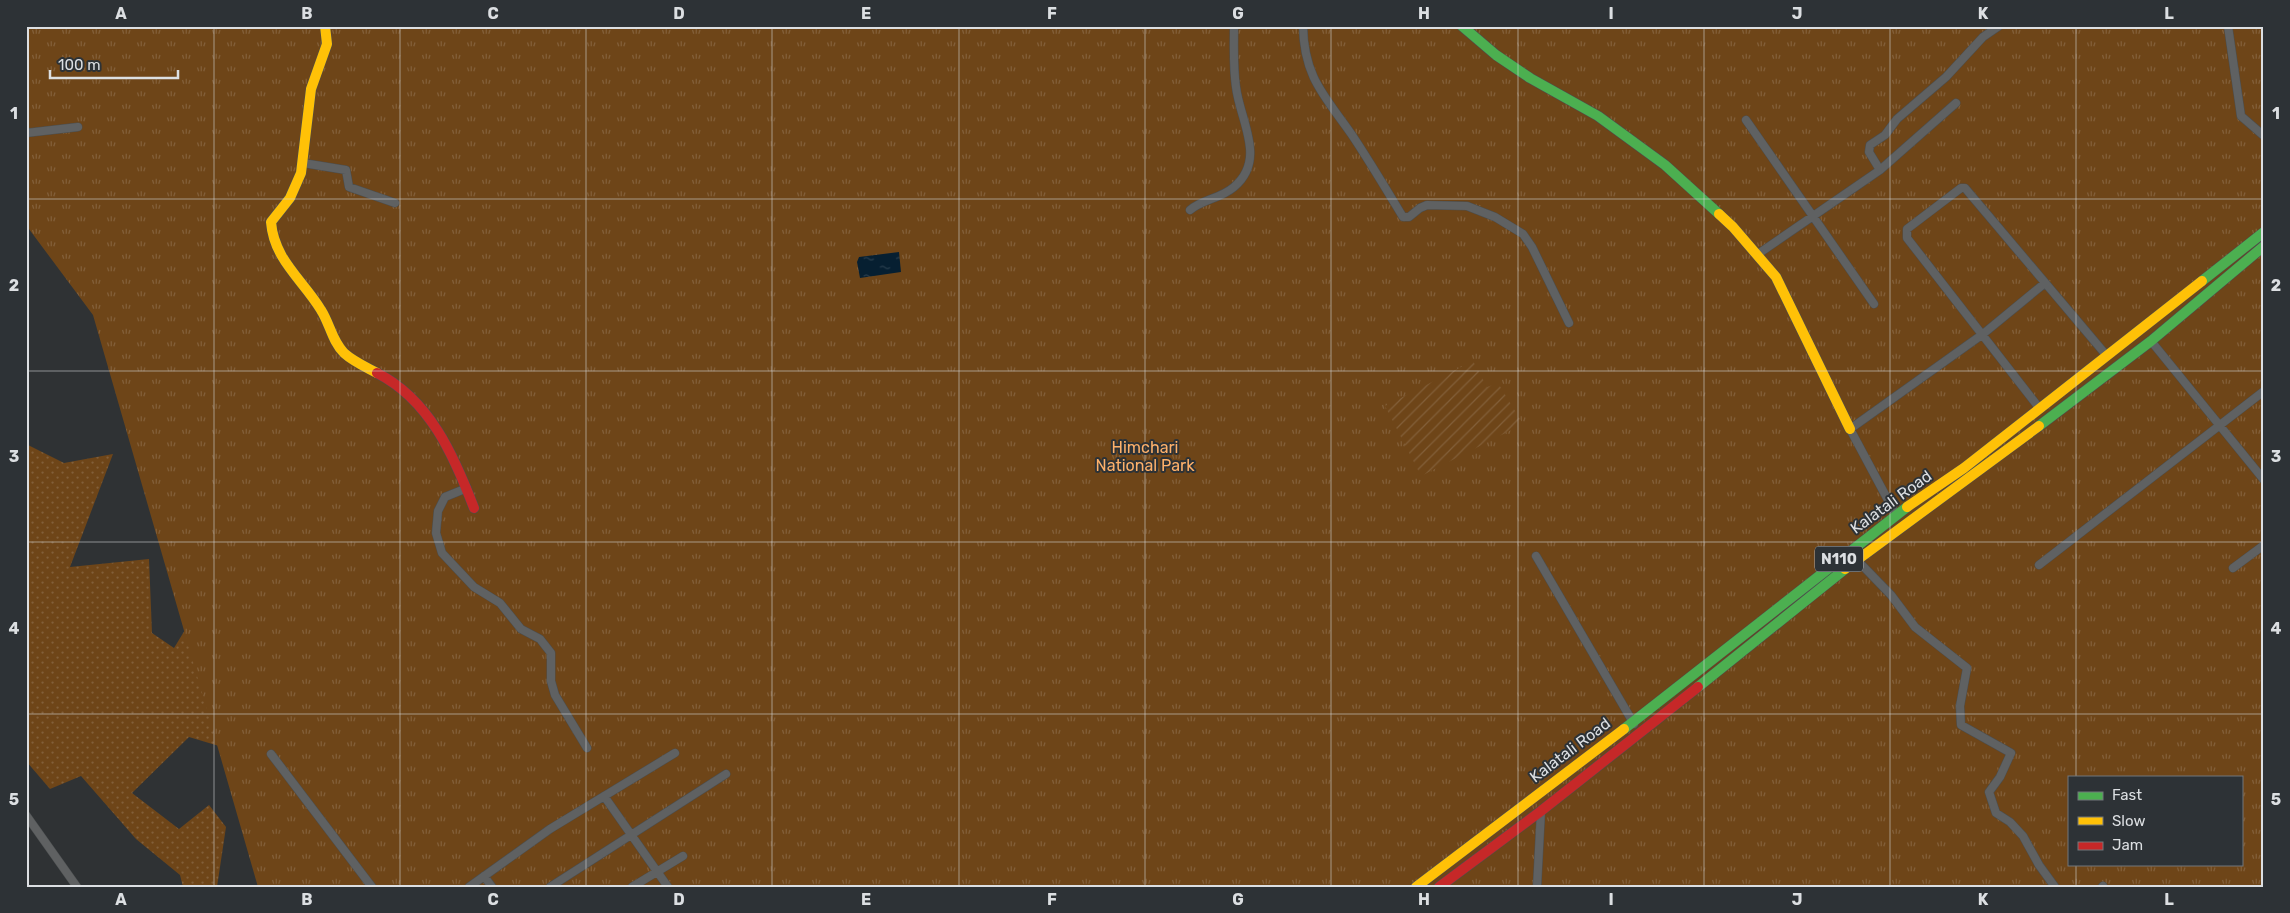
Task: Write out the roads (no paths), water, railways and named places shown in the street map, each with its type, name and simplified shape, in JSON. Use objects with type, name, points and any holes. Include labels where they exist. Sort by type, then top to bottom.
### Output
[{"type":"main road","points":[[325,26],[327,44],[311,88],[301,173],[290,198],[270,222],[275,244],[288,268],[321,310],[334,339],[344,353],[359,364],[389,380],[427,415],[455,457],[474,508]]},
{"type":"main road","points":[[1462,26],[1496,55],[1530,78],[1598,116],[1665,165],[1733,227],[1776,277],[1850,429]]},
{"type":"main road","name":"Kalatali Road","points":[[1416,887],[1632,722],[1896,515],[1964,468],[2264,232]]},
{"type":"main road","name":"Kalatali Road","points":[[1439,887],[1542,810],[1856,560],[1972,477],[2151,340],[2264,246]]},
{"type":"main road","points":[[2202,281],[2211,290]]},
{"type":"main road","points":[[1509,816],[1520,826]]},
{"type":"street","points":[[1190,210],[1198,204],[1217,199],[1234,187],[1242,178],[1248,159],[1251,145],[1236,89],[1234,26]]},
{"type":"street","points":[[1303,26],[1308,67],[1320,92],[1352,136],[1403,217],[1409,217],[1420,208],[1435,204],[1467,206],[1495,217],[1523,234],[1532,247],[1569,323]]},
{"type":"street","points":[[1880,170],[1869,152],[1870,145],[1885,135],[1898,119],[1946,77],[1983,37],[1999,26]]},
{"type":"street","points":[[2228,26],[2240,116],[2264,136]]},
{"type":"street","points":[[1758,254],[1880,170],[1956,102]]},
{"type":"street","points":[[1746,120],[1874,304]]},
{"type":"street","points":[[26,133],[78,127]]},
{"type":"street","points":[[303,163],[346,170],[349,187],[395,203]]},
{"type":"street","points":[[2040,409],[1907,238],[1907,229],[1961,188],[1965,188],[2107,356]]},
{"type":"street","points":[[1896,515],[1850,429],[1983,334],[2045,283]]},
{"type":"street","points":[[2151,340],[2264,480]]},
{"type":"street","points":[[2039,565],[2264,391]]},
{"type":"street","points":[[2256,471],[2264,465]]},
{"type":"street","points":[[466,488],[445,497],[438,511],[436,533],[442,553],[474,587],[500,603],[521,629],[540,639],[551,653],[551,681],[555,695],[586,748]]},
{"type":"street","points":[[2233,568],[2264,545]]},
{"type":"street","points":[[1536,556],[1638,732]]},
{"type":"street","points":[[1856,560],[1891,595],[1915,627],[1967,668],[1960,706],[1961,725],[2011,753],[2000,777],[1989,792],[1996,813],[2010,822],[2023,836],[2055,887]]},
{"type":"street","points":[[469,887],[550,829],[675,753]]},
{"type":"street","points":[[271,754],[372,887]]},
{"type":"street","points":[[550,887],[726,774]]},
{"type":"street","points":[[604,796],[668,887]]},
{"type":"street","points":[[1537,887],[1542,810]]},
{"type":"street","points":[[26,815],[77,887]]},
{"type":"street","points":[[632,887],[682,856]]},
{"type":"street","points":[[484,876],[492,887]]},
{"type":"water","points":[[899,252],[901,272],[860,278],[857,262],[859,257]]},
{"type":"park label","name":"Himchari National Park","points":[[1145,456]]}]
